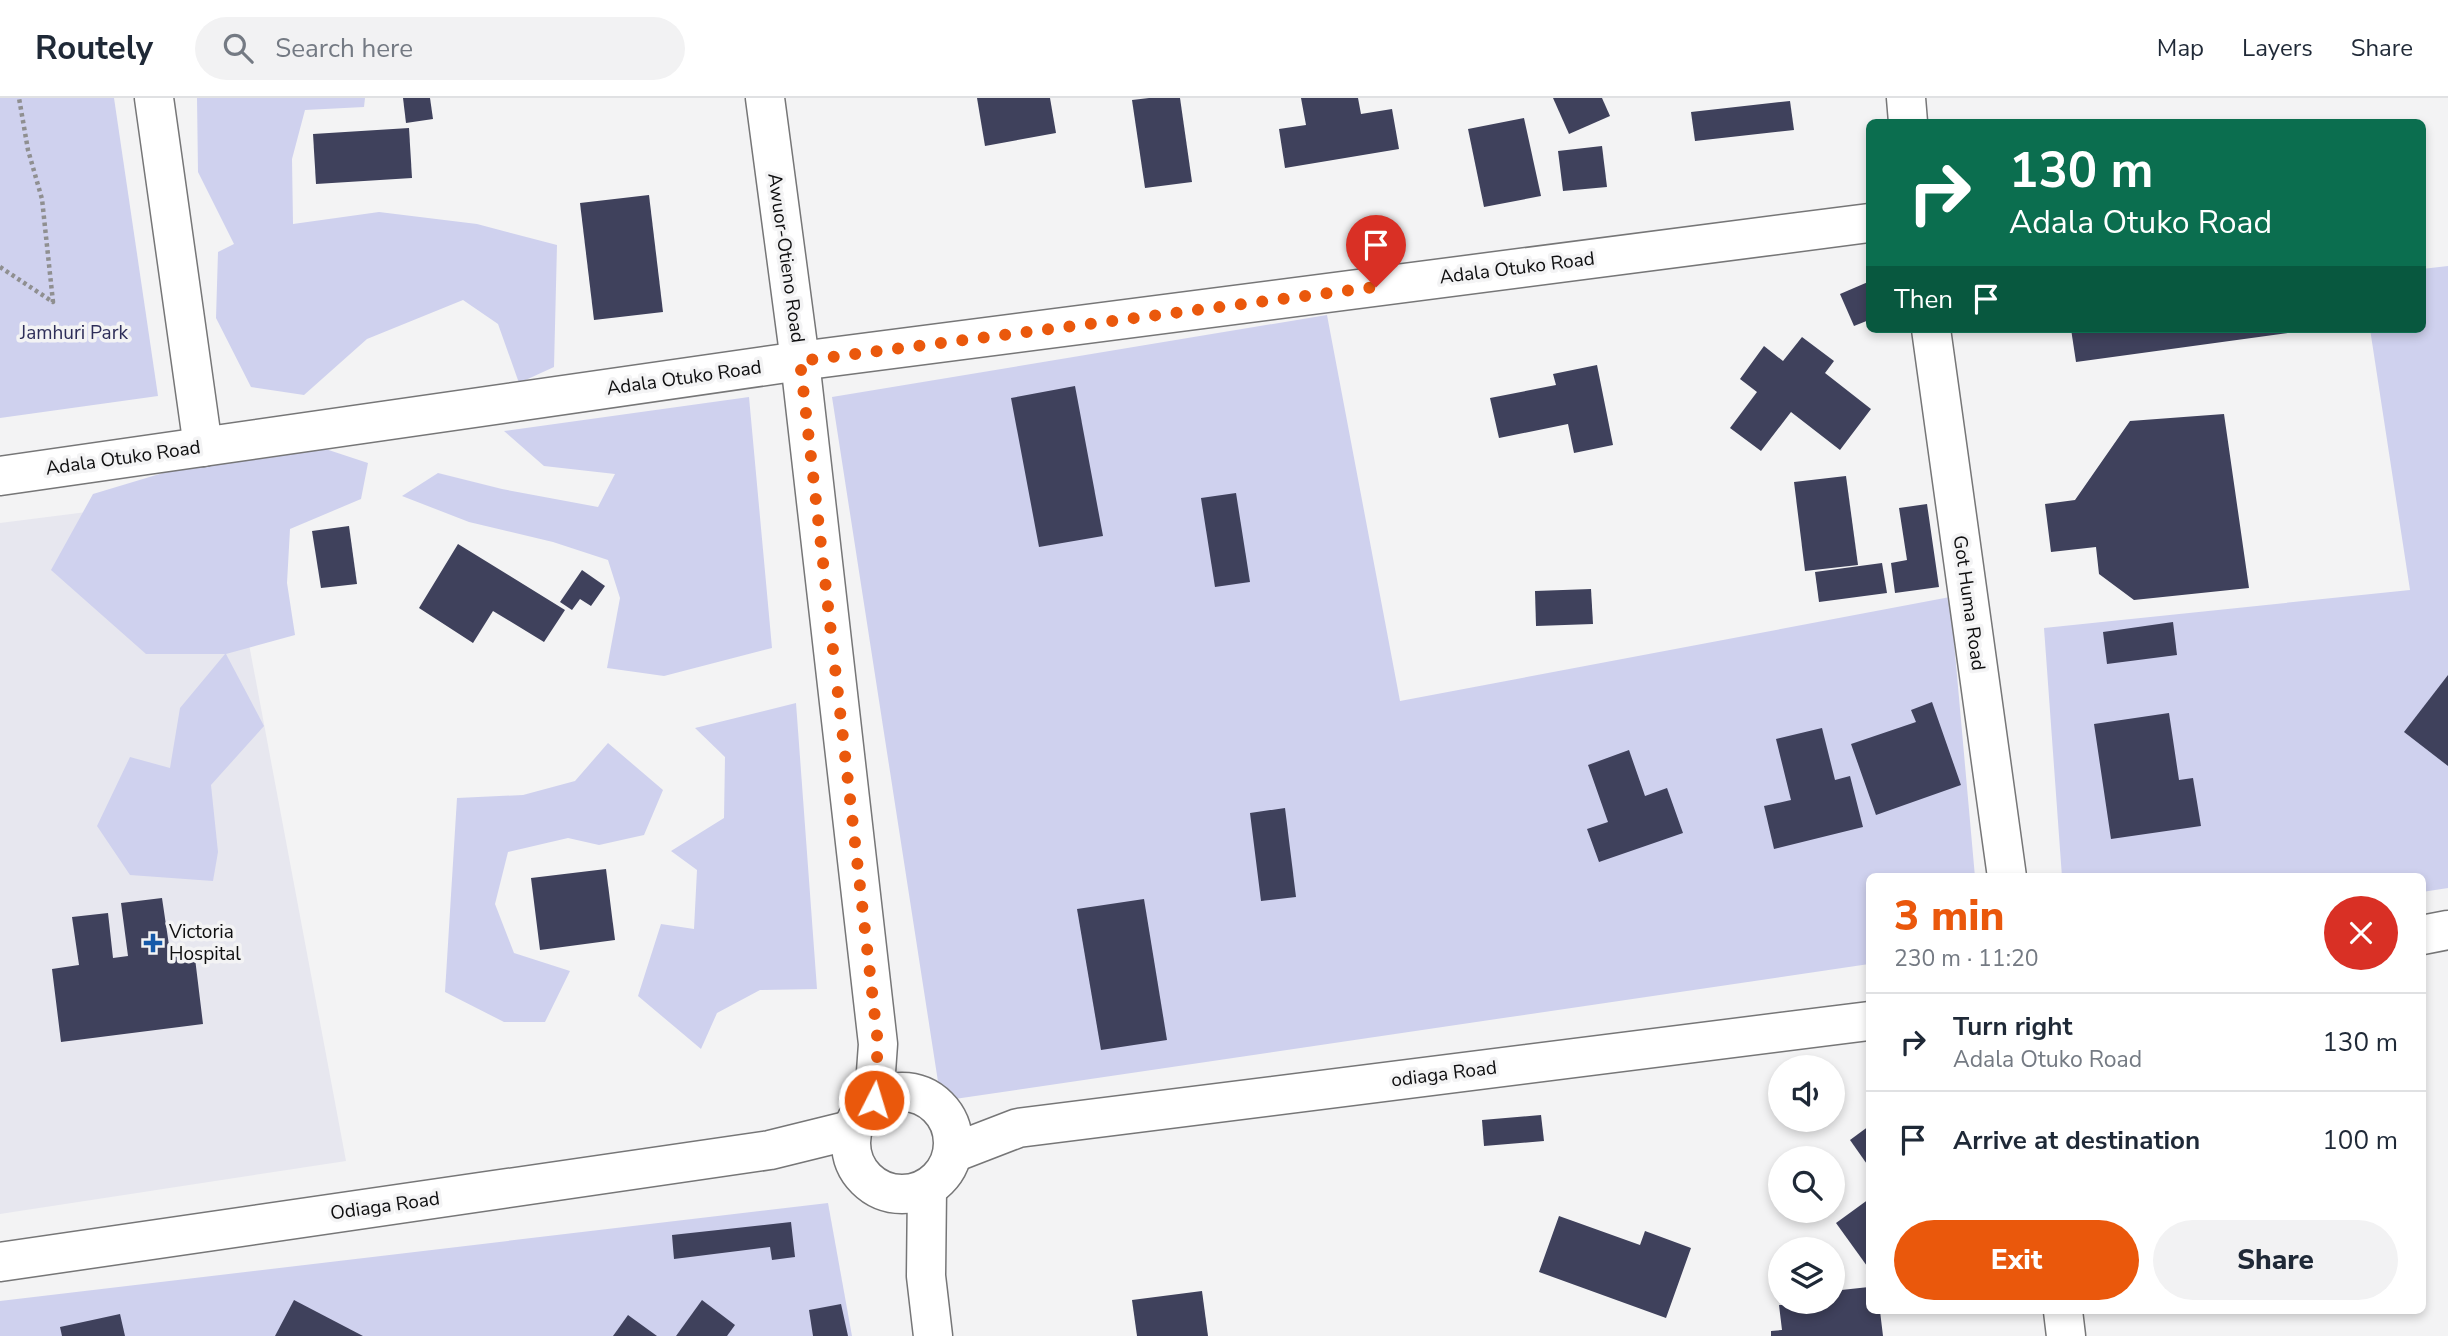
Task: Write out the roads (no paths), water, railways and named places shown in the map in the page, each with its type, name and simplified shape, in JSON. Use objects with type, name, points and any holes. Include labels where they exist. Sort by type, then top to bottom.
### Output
[{"type":"main road","points":[[154,98],[202,447]]},
{"type":"main road","name":"Awuor-Otieno Road","points":[[765,98],[800,361],[878,1044],[874,1100]]},
{"type":"main road","points":[[1906,98],[1908,119]]},
{"type":"main road","name":"Adala Otuko Road","points":[[0,476],[800,361],[1866,223]]},
{"type":"main road","name":"Got Huma Road","points":[[1932,333],[2006,873]]},
{"type":"main road","points":[[2426,933],[2448,930]]},
{"type":"main road","name":"odiaga Road","points":[[950,1136],[1866,1021]]},
{"type":"main road","name":"Awuor-Otieno Road","points":[[878,1044],[913,1092],[939,1107],[950,1136]]},
{"type":"main road","points":[[913,1092],[893,1092],[863,1108],[853,1146],[863,1178],[879,1190],[912,1192],[939,1180],[948,1167],[950,1136]]},
{"type":"main road","name":"Odiaga Road","points":[[0,1262],[770,1150],[853,1146]]},
{"type":"main road","points":[[912,1192],[933,1336]]},
{"type":"main road","points":[[2063,1314],[2066,1336]]},
{"type":"place","name":"Victoria Hospital","points":[[153,943]]},
{"type":"park label","name":"Jamhuri Park","points":[[74,333]]}]
